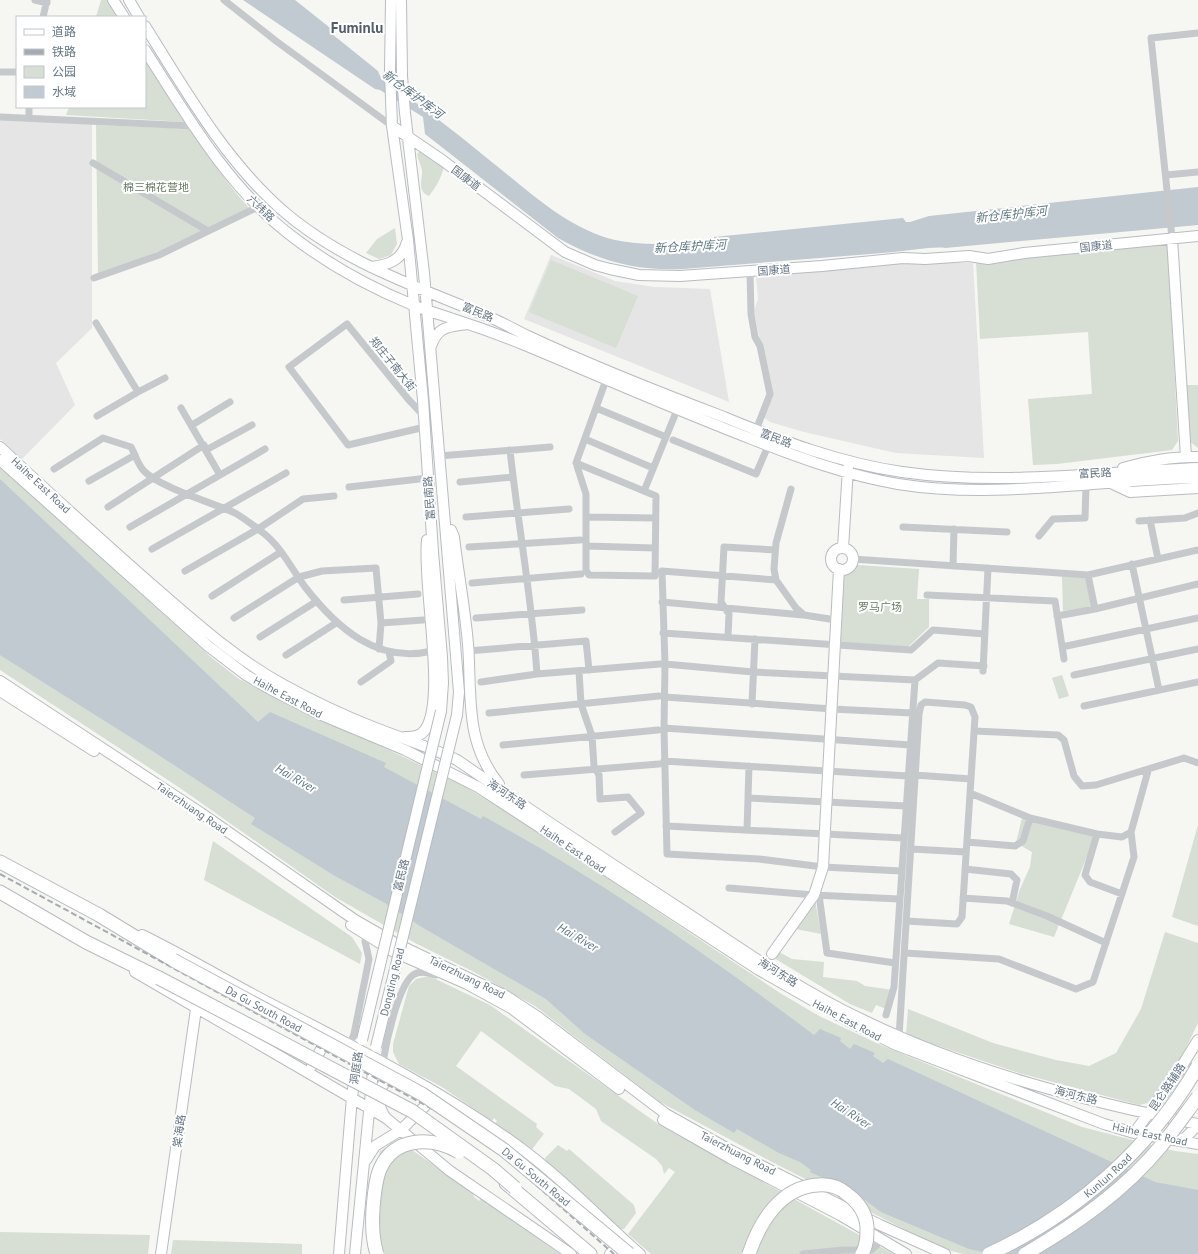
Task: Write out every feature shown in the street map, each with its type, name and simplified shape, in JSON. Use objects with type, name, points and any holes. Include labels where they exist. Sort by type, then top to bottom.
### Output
[{"type":"highway","name":"Da Gu South Road","points":[[0,862],[98,914],[173,960],[422,1094],[504,1150],[629,1254]]},
{"type":"highway","name":"Da Gu South Road","points":[[0,892],[86,942],[159,978],[412,1111],[493,1169],[590,1254]]},
{"type":"highway","name":"Kunlun Road","points":[[989,1254],[1049,1220],[1108,1177],[1131,1156],[1159,1123],[1198,1066]]},
{"type":"highway","name":"Kunlun Road","points":[[1025,1254],[1073,1225],[1126,1182],[1161,1146],[1198,1097]]},
{"type":"highway","points":[[378,1254],[372,1229],[377,1180],[383,1164],[400,1147],[410,1142],[429,1141],[450,1146],[515,1188]]},
{"type":"highway","points":[[749,1254],[761,1226],[774,1206],[784,1198],[803,1187],[824,1184],[834,1186],[844,1191],[863,1212],[867,1238],[862,1254]]},
{"type":"main road","points":[[113,0],[123,16]]},
{"type":"main road","points":[[128,0],[138,16]]},
{"type":"main road","points":[[391,0],[390,71],[392,126],[408,240],[411,286]]},
{"type":"main road","points":[[401,0],[402,76],[405,113],[420,229],[430,350]]},
{"type":"main road","name":"六纬路","points":[[146,28],[227,149],[261,191],[285,212],[321,239],[371,267],[411,286]]},
{"type":"main road","name":"六纬路","points":[[146,52],[217,157],[258,207],[288,233],[320,256],[349,274],[413,305],[427,310]]},
{"type":"main road","name":"国康道","points":[[392,126],[442,160],[559,248],[596,265],[625,273],[654,277],[750,272],[903,258],[926,259],[969,256],[988,259],[1172,234],[1198,236]]},
{"type":"main road","points":[[1172,234],[1186,457]]},
{"type":"main road","points":[[371,267],[386,264],[399,258],[404,251],[408,240]]},
{"type":"main road","name":"富民路","points":[[411,286],[499,321],[528,336],[664,394],[802,448],[849,462],[933,476],[996,479],[1108,473],[1151,475]]},
{"type":"main road","name":"富民南路","points":[[411,286],[425,427],[442,657],[443,684],[441,711]]},
{"type":"main road","name":"富民路","points":[[427,310],[468,324],[768,446],[847,473],[899,484],[937,488],[997,490],[1111,483],[1151,475]]},
{"type":"main road","points":[[430,350],[437,333],[443,328],[468,324]]},
{"type":"main road","name":"富民南路","points":[[430,350],[459,692],[457,716]]},
{"type":"main road","name":"Haihe East Road","points":[[0,447],[98,537],[219,642],[256,669],[283,684],[347,715],[397,736]]},
{"type":"main road","points":[[1108,473],[1150,460],[1198,457]]},
{"type":"main road","name":"Haihe East Road","points":[[0,460],[208,646],[246,675],[319,714],[405,750],[478,787],[759,970],[852,1024],[894,1044],[1104,1124],[1134,1133],[1172,1141],[1198,1144]]},
{"type":"main road","points":[[843,548],[847,473],[849,462]]},
{"type":"main road","points":[[1151,475],[1198,468]]},
{"type":"main road","points":[[1151,475],[1198,478]]},
{"type":"main road","points":[[1111,483],[1130,492],[1198,488]]},
{"type":"main road","points":[[445,515],[454,537],[468,651],[474,736],[488,771],[508,795]]},
{"type":"main road","points":[[397,736],[418,736],[424,730],[428,722],[435,687],[425,572],[426,543],[431,517]]},
{"type":"main road","points":[[772,954],[817,895],[823,867],[839,570],[832,563],[832,556],[836,550],[843,548],[849,551],[853,559],[849,568],[839,570]]},
{"type":"main road","name":"Taierzhuang Road","points":[[0,681],[201,812],[356,920],[397,944],[506,996],[538,1017],[666,1114],[732,1151],[880,1225],[945,1254]]},
{"type":"main road","name":"Taierzhuang Road","points":[[0,690],[185,809],[353,926],[394,952],[467,984],[511,1008],[661,1118],[688,1135],[876,1236],[906,1254]]},
{"type":"main road","name":"富民路","points":[[357,1044],[441,711]]},
{"type":"main road","name":"Dongting Road","points":[[355,1254],[369,1107],[379,1060],[376,1047],[457,716]]},
{"type":"main road","name":"海河东路","points":[[397,736],[430,747],[458,760],[508,795],[765,964],[854,1016],[899,1037],[934,1051],[1028,1083],[1132,1110],[1198,1125]]},
{"type":"main road","name":"Da Gu South Road","points":[[98,914],[178,952],[329,1034],[357,1044],[379,1060],[438,1093],[483,1121],[536,1159],[640,1254]]},
{"type":"main road","points":[[353,926],[365,941]]},
{"type":"main road","name":"Da Gu South Road","points":[[86,942],[196,1009],[309,1071],[369,1107],[386,1118],[450,1171],[571,1254]]},
{"type":"main road","name":"棠海路","points":[[161,1254],[196,1009]]},
{"type":"main road","points":[[309,1071],[329,1034]]},
{"type":"main road","name":"昆仑路辅路","points":[[1134,1133],[1150,1114],[1198,1040]]},
{"type":"main road","name":"洞庭路","points":[[352,1097],[357,1044]]},
{"type":"main road","points":[[386,1118],[378,1101],[380,1089],[383,1083],[395,1077],[409,1077]]},
{"type":"main road","points":[[364,1163],[376,1146],[401,1130],[438,1093]]},
{"type":"main road","points":[[339,1254],[352,1097]]},
{"type":"main road","points":[[1132,1110],[1145,1110],[1155,1105]]},
{"type":"main road","points":[[1149,1136],[1145,1132],[1144,1128],[1150,1114]]},
{"type":"main road","points":[[1172,1141],[1185,1138],[1198,1125]]},
{"type":"main road","points":[[1187,1142],[1198,1125]]},
{"type":"main road","points":[[610,1254],[623,1240]]},
{"type":"street","points":[[35,0],[47,1],[44,16]]},
{"type":"street","points":[[224,0],[276,41],[392,126]]},
{"type":"street","points":[[1172,234],[1152,38],[1198,32]]},
{"type":"street","points":[[0,72],[16,72]]},
{"type":"street","points":[[29,108],[29,118]]},
{"type":"street","points":[[0,117],[92,120],[195,126]]},
{"type":"street","points":[[93,163],[208,231]]},
{"type":"street","points":[[1166,175],[1198,172]]},
{"type":"street","points":[[94,278],[159,255],[258,207]]},
{"type":"street","points":[[750,272],[751,314],[755,337],[760,346],[770,394],[756,430]]},
{"type":"street","points":[[96,322],[138,392]]},
{"type":"street","name":"郑庄子南大街","points":[[424,416],[408,399],[347,324],[289,367],[348,445],[425,427]]},
{"type":"street","points":[[97,416],[165,378]]},
{"type":"street","points":[[576,463],[656,496],[655,576],[589,575],[586,570],[583,543],[586,517],[586,494],[576,463],[606,380]]},
{"type":"street","points":[[192,425],[230,402]]},
{"type":"street","points":[[180,408],[192,425],[220,475]]},
{"type":"street","points":[[596,408],[756,474],[768,446]]},
{"type":"street","points":[[644,491],[653,468],[669,438],[677,410]]},
{"type":"street","points":[[108,507],[153,478],[205,448],[252,425]]},
{"type":"street","points":[[54,469],[103,438],[131,447],[144,471],[153,478],[236,514],[270,538],[317,601],[336,623],[355,636],[379,649],[389,652],[408,655],[432,651]]},
{"type":"street","points":[[585,439],[653,468]]},
{"type":"street","points":[[439,456],[550,447]]},
{"type":"street","points":[[130,527],[266,449]]},
{"type":"street","points":[[510,450],[517,513],[532,614],[537,674]]},
{"type":"street","points":[[89,481],[135,455]]},
{"type":"street","points":[[152,549],[286,473]]},
{"type":"street","points":[[460,482],[513,477]]},
{"type":"street","points":[[349,487],[428,478]]},
{"type":"street","points":[[1039,536],[1053,519],[1085,518],[1086,485]]},
{"type":"street","points":[[792,489],[775,550],[774,569],[776,580],[796,608],[804,615]]},
{"type":"street","points":[[185,571],[258,529],[303,499],[334,496]]},
{"type":"street","points":[[466,517],[569,508]]},
{"type":"street","points":[[1139,521],[1184,518],[1198,513]]},
{"type":"street","points":[[586,517],[656,518]]},
{"type":"street","points":[[1150,520],[1158,559]]},
{"type":"street","points":[[903,527],[1007,532]]},
{"type":"street","points":[[953,566],[954,529]]},
{"type":"street","points":[[469,547],[583,543],[655,548]]},
{"type":"street","points":[[728,637],[730,614],[721,602],[724,547],[775,550]]},
{"type":"street","points":[[853,559],[1088,575],[1198,550]]},
{"type":"street","points":[[212,596],[281,552]]},
{"type":"street","points":[[1132,564],[1159,690]]},
{"type":"street","points":[[234,618],[299,577],[322,571],[376,568],[381,623],[379,649]]},
{"type":"street","points":[[481,682],[537,674],[663,664],[753,672],[914,680],[938,663],[984,668],[988,568]]},
{"type":"street","points":[[776,580],[662,571],[663,664],[661,729],[667,854],[759,859],[823,867],[901,871]]},
{"type":"street","points":[[472,583],[581,574]]},
{"type":"street","points":[[1088,575],[1095,609]]},
{"type":"street","points":[[1057,616],[1095,609],[1198,584]]},
{"type":"street","points":[[344,600],[418,594]]},
{"type":"street","points":[[927,595],[1055,601],[1064,659]]},
{"type":"street","points":[[260,638],[317,601]]},
{"type":"street","points":[[662,602],[804,615],[836,620]]},
{"type":"street","points":[[476,618],[582,610]]},
{"type":"street","points":[[1062,647],[1198,618]]},
{"type":"street","points":[[381,623],[423,620]]},
{"type":"street","points":[[286,655],[336,623]]},
{"type":"street","points":[[663,633],[911,650],[933,630],[985,634]]},
{"type":"street","points":[[752,704],[755,639]]},
{"type":"street","points":[[468,651],[586,641],[589,670]]},
{"type":"street","points":[[1074,676],[1198,649]]},
{"type":"street","points":[[361,682],[391,661],[389,652]]},
{"type":"street","points":[[579,671],[581,704],[592,736],[594,766],[599,775],[600,799],[628,798],[641,813],[616,832]]},
{"type":"street","points":[[899,1037],[911,849],[912,776],[910,745],[914,680]]},
{"type":"street","points":[[1084,706],[1198,682]]},
{"type":"street","points":[[489,713],[662,696],[752,704],[912,713]]},
{"type":"street","points":[[886,1015],[894,987],[906,806],[912,776],[921,705],[932,702],[965,705],[971,707],[975,717],[962,917],[957,924],[906,921]]},
{"type":"street","points":[[503,745],[661,729],[910,745]]},
{"type":"street","points":[[974,731],[1058,735],[1064,740],[1074,776],[1082,786],[1096,786],[1148,771],[1184,758],[1198,763]]},
{"type":"street","points":[[524,774],[596,769],[662,762],[971,778]]},
{"type":"street","points":[[747,830],[749,766]]},
{"type":"street","points":[[905,953],[999,959],[1076,989],[1093,982],[1134,857],[1131,832],[1148,771]]},
{"type":"street","points":[[970,794],[1030,818],[1097,834],[1122,837],[1131,832]]},
{"type":"street","points":[[748,798],[906,806]]},
{"type":"street","points":[[967,842],[1015,846],[1023,841],[1030,818]]},
{"type":"street","points":[[666,826],[903,838]]},
{"type":"street","points":[[1097,834],[1085,875],[1090,882],[1122,894]]},
{"type":"street","points":[[911,849],[966,852]]},
{"type":"street","points":[[965,869],[1011,874],[1016,880],[1012,903]]},
{"type":"street","points":[[729,888],[817,895],[899,899]]},
{"type":"street","points":[[817,895],[828,952],[895,963]]},
{"type":"street","points":[[964,898],[1012,903],[1047,916],[1106,943]]},
{"type":"street","points":[[357,1044],[354,1034],[369,958],[368,948],[365,941]]},
{"type":"street","name":"Dongting Road","points":[[379,1060],[385,1047],[403,986],[412,976],[417,973],[424,971],[511,1008]]},
{"type":"street","points":[[803,1254],[843,1250],[871,1250],[877,1246],[878,1242],[876,1236]]},
{"type":"shaded area","points":[[0,119],[92,121],[92,328],[56,363],[75,405],[21,460],[0,439]]},
{"type":"shaded area","points":[[551,255],[615,281],[655,287],[710,289],[729,402],[524,319]]},
{"type":"shaded area","points":[[901,263],[973,263],[984,458],[896,453],[804,432],[770,422],[763,417],[771,394],[754,311],[758,299],[756,276]]},
{"type":"green space","points":[[101,0],[108,0],[118,16],[96,16]]},
{"type":"green space","points":[[146,60],[186,122],[66,115],[69,108],[146,108]]},
{"type":"green space","name":"棉三棉花营地","points":[[96,125],[192,129],[219,170],[249,208],[159,251],[98,274]]},
{"type":"green space","points":[[423,151],[444,167],[438,182],[429,196],[425,194],[421,188],[422,170],[417,154]]},
{"type":"green space","points":[[395,228],[397,244],[391,255],[379,259],[366,253],[377,239]]},
{"type":"green space","points":[[1168,244],[1178,441],[1172,450],[1057,464],[1033,465],[1028,399],[1092,394],[1088,332],[980,339],[976,261]]},
{"type":"green space","points":[[551,260],[638,296],[616,348],[529,312]]},
{"type":"green space","points":[[1187,385],[1198,385],[1198,448],[1189,441]]},
{"type":"green space","points":[[0,467],[212,658],[239,679],[328,723],[364,738],[464,786],[518,819],[780,993],[819,1016],[883,1046],[1082,1127],[1175,1151],[1198,1154],[1198,1254],[964,1254],[943,1249],[772,1162],[660,1102],[535,1006],[474,972],[417,944],[335,897],[180,788],[0,670]]},
{"type":"green space","name":"罗马广场","points":[[857,565],[919,569],[917,599],[929,599],[929,627],[908,647],[840,643],[843,575],[851,573]]},
{"type":"green space","points":[[1062,576],[1086,577],[1092,607],[1063,611]]},
{"type":"green space","points":[[1062,675],[1069,696],[1059,699],[1052,678]]},
{"type":"green space","points":[[1022,818],[1095,837],[1054,937],[1009,924],[1020,889],[1030,867],[1032,852],[1016,843]]},
{"type":"green space","points":[[1198,825],[1198,926],[1172,917]]},
{"type":"green space","points":[[213,841],[352,937],[362,953],[360,964],[204,880]]},
{"type":"green space","points":[[815,900],[821,934],[796,929]]},
{"type":"green space","points":[[1165,932],[1198,943],[1198,1023],[1183,1054],[1157,1094],[1148,1103],[1139,1105],[1019,1073],[906,1035],[908,1009],[993,1043],[1056,1060],[1089,1066],[1116,1053],[1141,1009]]},
{"type":"green space","points":[[779,952],[792,959],[824,962],[823,977],[857,981],[865,986],[893,990],[889,1010],[876,1005],[872,1013],[850,1004],[774,958]]},
{"type":"green space","points":[[429,976],[490,1005],[661,1126],[894,1254],[651,1254],[628,1234],[675,1172],[669,1168],[664,1174],[662,1166],[656,1159],[601,1121],[596,1109],[569,1089],[555,1086],[481,1031],[456,1066],[537,1124],[536,1127],[544,1134],[532,1149],[495,1123],[497,1121],[494,1118],[492,1121],[442,1087],[399,1064],[393,1052],[393,1044],[409,986],[416,979]]},
{"type":"green space","points":[[394,1143],[403,1145],[412,1150],[474,1193],[473,1196],[479,1201],[481,1198],[560,1254],[381,1254],[379,1247],[377,1162],[380,1151]]},
{"type":"green space","points":[[558,1145],[567,1151],[569,1149],[634,1205],[636,1213],[624,1229],[620,1229],[546,1161],[545,1158]]},
{"type":"green space","points":[[0,1232],[150,1235],[148,1254],[0,1254]]},
{"type":"green space","points":[[173,1240],[302,1244],[302,1254],[171,1254]]},
{"type":"water","name":"新仓库护库河","points":[[243,0],[295,0],[334,31],[332,34],[378,71],[380,76],[448,127],[532,195],[563,217],[597,234],[615,240],[652,244],[714,240],[714,237],[903,218],[906,222],[910,222],[929,216],[1198,187],[1198,225],[945,248],[929,248],[683,269],[649,268],[618,263],[588,253],[558,238],[425,134],[423,117],[380,90],[375,89]]},
{"type":"water","name":"Hai River","points":[[0,479],[258,722],[270,712],[386,763],[384,767],[481,819],[483,816],[526,840],[611,892],[653,920],[734,976],[814,1035],[820,1029],[841,1038],[840,1041],[850,1049],[854,1044],[875,1053],[873,1056],[883,1063],[888,1059],[1155,1182],[1198,1190],[1198,1254],[993,1254],[969,1249],[881,1212],[853,1191],[810,1172],[811,1170],[800,1162],[779,1153],[737,1129],[734,1133],[695,1110],[585,1034],[546,999],[420,926],[385,903],[335,876],[251,824],[255,818],[154,752],[0,655]]},
{"type":"railway","points":[[0,874],[438,1112],[501,1154],[614,1254]]},
{"type":"district","name":"Fuminlu","points":[[357,27]]}]
